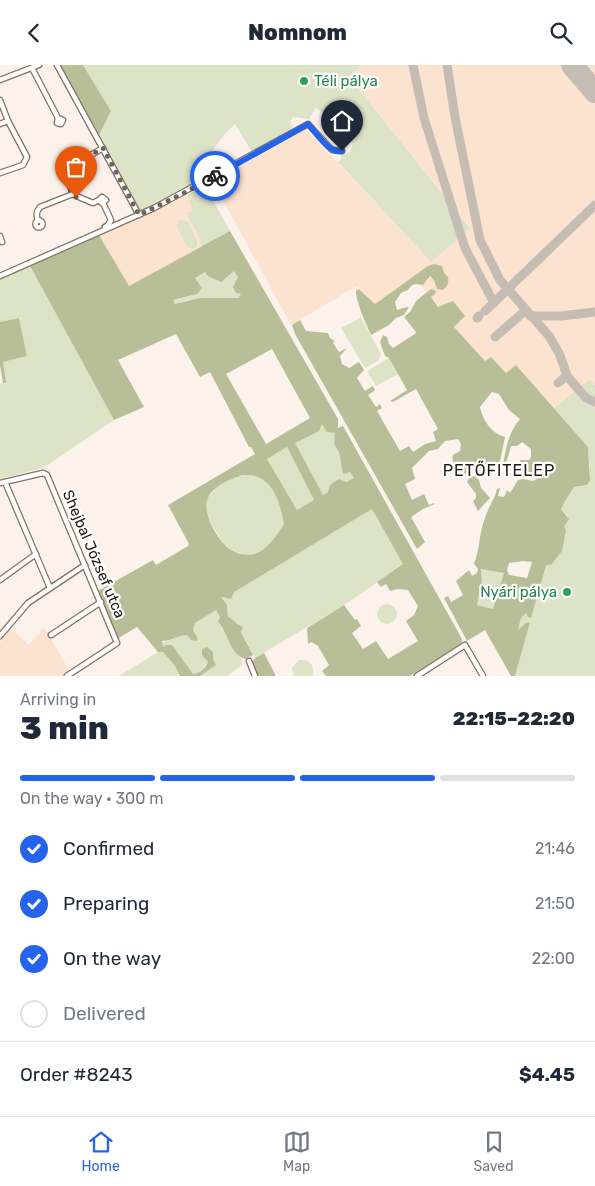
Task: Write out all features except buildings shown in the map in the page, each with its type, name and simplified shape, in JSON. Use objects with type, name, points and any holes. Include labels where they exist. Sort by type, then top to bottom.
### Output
[{"type":"street","points":[[0,80],[40,65]]},
{"type":"street","points":[[57,65],[139,215]]},
{"type":"street","points":[[32,68],[58,119]]},
{"type":"street","points":[[0,100],[8,121],[26,154],[26,159],[22,165],[0,173]]},
{"type":"street","points":[[0,124],[8,121]]},
{"type":"street","points":[[0,275],[139,215],[184,193],[308,124],[332,150],[342,151]]},
{"type":"street","points":[[0,275],[108,225],[110,217],[101,202],[92,203],[76,197],[72,194],[66,177],[69,168],[103,148]]},
{"type":"street","points":[[38,221],[36,216],[40,207],[72,194]]},
{"type":"street","points":[[132,218],[135,215],[136,208]]},
{"type":"street","points":[[0,236],[2,242]]},
{"type":"street","name":"Shejbal József utca","points":[[2,483],[42,473],[47,475],[117,643],[66,676]]},
{"type":"street","points":[[2,483],[50,588]]},
{"type":"street","points":[[0,580],[36,554]]},
{"type":"street","points":[[1,635],[28,603],[85,565]]},
{"type":"street","points":[[51,635],[101,603]]},
{"type":"street","points":[[417,676],[465,645],[483,676]]},
{"type":"street","points":[[249,661],[255,676]]},
{"type":"shaded area","points":[[362,65],[595,65],[595,384],[590,379],[554,408],[516,365],[506,374],[491,357],[486,362],[454,327],[414,276],[375,304],[357,286],[291,325],[213,182],[306,129],[431,262],[470,227],[349,77]]},
{"type":"shaded area","points":[[205,186],[230,231],[129,286],[99,235]]},
{"type":"shaded area","points":[[44,627],[70,672],[64,676],[0,676],[0,642],[11,629],[29,645]]},
{"type":"green space","points":[[60,65],[83,65],[111,111],[99,135]]},
{"type":"green space","points":[[83,65],[362,65],[349,77],[470,228],[431,262],[338,162],[342,158],[340,156],[350,152],[353,144],[330,118],[316,108],[309,119],[293,117],[290,122],[293,127],[253,154],[235,124],[209,155],[202,158],[199,174],[204,177],[204,181],[139,212],[99,135],[111,111]]},
{"type":"green space","points":[[205,186],[230,231],[202,247],[199,241],[201,240],[187,214],[192,211],[188,195]]},
{"type":"green space","points":[[181,219],[188,222],[197,241],[197,246],[194,249],[187,247],[177,227],[178,221]]},
{"type":"green space","points":[[230,231],[338,419],[338,428],[343,426],[461,637],[463,644],[410,676],[326,676],[322,671],[329,665],[318,646],[311,642],[308,644],[307,628],[344,605],[361,626],[352,633],[363,649],[376,641],[388,659],[418,641],[406,621],[414,615],[418,606],[408,590],[398,589],[390,591],[386,584],[381,587],[377,582],[403,564],[372,509],[234,592],[231,599],[221,597],[227,605],[228,617],[243,627],[241,632],[253,655],[245,659],[236,653],[218,622],[220,617],[216,610],[195,623],[193,630],[198,639],[196,641],[191,640],[187,635],[162,641],[165,647],[165,645],[172,645],[193,674],[202,670],[208,662],[202,655],[202,649],[207,647],[213,652],[213,659],[216,665],[200,676],[180,676],[175,666],[163,652],[158,652],[137,627],[117,639],[98,591],[153,560],[156,565],[188,546],[189,544],[168,505],[255,454],[251,447],[249,447],[210,372],[200,377],[176,334],[118,360],[144,407],[114,420],[30,266],[99,235],[129,286]],"holes":[[[234,271],[238,277],[233,287],[236,293],[241,294],[238,298],[200,298],[175,304],[173,300],[197,294],[202,288],[195,278],[205,272],[208,276],[221,282]],[[272,349],[310,418],[266,444],[226,374]],[[322,424],[327,432],[335,433],[334,444],[339,452],[343,474],[350,472],[354,478],[346,482],[339,479],[330,485],[328,492],[323,495],[295,443],[319,431]],[[287,447],[314,500],[297,510],[267,459]],[[242,475],[258,477],[269,485],[279,503],[284,524],[268,545],[255,554],[241,554],[228,547],[217,535],[209,520],[206,504],[208,498],[223,483]]]},
{"type":"green space","points":[[434,264],[442,266],[444,273],[448,277],[446,287],[442,290],[437,289],[434,280],[430,276],[423,285],[415,284],[411,286],[408,290],[401,293],[395,302],[397,310],[409,307],[404,315],[396,318],[389,325],[371,335],[359,307],[356,291],[359,289],[375,304],[428,266]]},
{"type":"green space","points":[[30,266],[114,420],[43,468],[0,479],[0,384],[5,382],[3,362],[27,356],[19,318],[0,322],[0,280]]},
{"type":"green space","points":[[205,271],[235,271],[241,294],[238,298],[200,298],[175,304],[173,300],[197,294],[195,278]]},
{"type":"green space","points":[[431,289],[436,291],[431,297],[438,307],[453,301],[465,316],[454,327],[485,361],[491,357],[506,373],[516,365],[588,447],[590,480],[585,485],[574,487],[561,509],[569,519],[564,527],[566,530],[562,551],[551,565],[546,566],[531,618],[526,613],[521,618],[518,630],[526,623],[530,623],[515,676],[511,676],[485,630],[467,641],[444,598],[448,596],[451,602],[463,595],[456,581],[469,570],[472,576],[477,573],[478,569],[474,564],[482,529],[486,514],[497,489],[500,488],[498,496],[504,497],[507,490],[510,493],[518,480],[533,481],[537,479],[535,474],[520,469],[520,460],[529,460],[531,457],[531,449],[522,442],[517,446],[511,446],[505,467],[503,465],[510,435],[520,419],[509,410],[499,394],[492,392],[480,407],[488,425],[496,433],[505,437],[499,466],[483,464],[474,468],[469,465],[466,474],[463,475],[453,461],[453,455],[460,451],[461,444],[458,439],[445,441],[438,449],[429,451],[412,468],[415,479],[405,484],[412,500],[424,494],[429,505],[435,504],[411,517],[425,542],[417,549],[295,334],[292,325],[300,320],[306,331],[328,333],[330,338],[335,341],[333,343],[339,352],[347,348],[340,356],[342,364],[349,368],[359,362],[364,370],[357,378],[365,391],[373,386],[375,390],[368,395],[376,407],[380,404],[382,408],[377,411],[400,451],[409,446],[413,452],[425,444],[436,441],[433,432],[438,429],[416,389],[393,402],[390,401],[407,390],[389,358],[385,356],[380,342],[383,335],[387,337],[389,344],[393,348],[415,334],[416,332],[404,317],[410,312],[416,301]],"holes":[[[532,562],[527,578],[509,575],[507,570],[509,563]],[[481,569],[504,573],[493,609],[477,605],[482,583]]]},
{"type":"green space","points":[[19,318],[27,356],[3,362],[6,383],[3,383],[0,365],[0,322]]},
{"type":"green space","points":[[361,318],[381,354],[379,360],[365,368],[341,328]]},
{"type":"green space","points":[[389,358],[398,374],[376,386],[367,371]]},
{"type":"green space","name":"Nyári pálya","points":[[590,379],[595,385],[595,676],[515,676],[530,624],[518,630],[521,618],[526,613],[531,618],[551,554],[562,530],[569,520],[561,509],[574,487],[585,486],[590,470],[588,447],[554,408]]},
{"type":"green space","points":[[322,424],[336,433],[334,444],[339,452],[343,474],[350,471],[354,478],[322,495],[294,443],[318,431]]},
{"type":"green space","points":[[287,447],[314,500],[297,510],[267,459]]},
{"type":"green space","points":[[242,475],[256,476],[269,485],[281,510],[284,524],[271,544],[255,554],[247,555],[232,551],[221,540],[206,515],[207,499],[219,485]]},
{"type":"green space","points":[[474,476],[479,480],[481,488],[490,498],[478,511],[473,501],[476,498],[476,494],[467,482],[469,478]]},
{"type":"green space","points":[[372,509],[404,564],[344,605],[255,658],[238,625],[228,617],[227,605],[220,597],[231,599],[233,592]]},
{"type":"green space","points":[[481,568],[504,573],[494,609],[477,605],[482,583]]},
{"type":"green space","points":[[387,604],[394,607],[397,614],[394,621],[387,624],[380,621],[377,614],[380,607]]},
{"type":"green space","points":[[216,610],[220,617],[218,622],[241,658],[242,665],[227,676],[200,676],[213,668],[208,662],[204,668],[193,674],[162,643],[182,635],[187,635],[191,640],[196,641],[193,629],[195,623]]},
{"type":"green space","points":[[158,652],[163,652],[175,666],[180,676],[119,676]]},
{"type":"green space","points":[[264,653],[275,676],[256,676],[251,664],[255,658]]},
{"type":"green space","points":[[299,660],[306,660],[311,663],[313,669],[312,676],[294,676],[292,668]]},
{"type":"taxiway","points":[[413,65],[424,118],[465,248],[494,303]]},
{"type":"taxiway","points":[[447,65],[455,117],[480,240],[500,280],[549,336],[560,355],[567,376],[586,398],[595,402]]},
{"type":"taxiway","points":[[485,311],[595,205]]},
{"type":"taxiway","points":[[495,337],[526,310]]},
{"type":"taxiway","points":[[530,316],[561,316],[595,312]]},
{"type":"taxiway","points":[[558,383],[567,376]]},
{"type":"runway","points":[[572,65],[595,92]]},
{"type":"way so far","points":[[76,197],[72,194],[67,180],[67,171],[72,166],[103,148],[139,215],[215,176]]},
{"type":"place","name":"Téli pálya","points":[[304,81]]},
{"type":"place","name":"Nyári pálya","points":[[567,592]]},
{"type":"district","name":"PETŐFITELEP","points":[[499,470]]},
{"type":"route","points":[[215,176],[308,124],[332,150],[342,151]]}]
